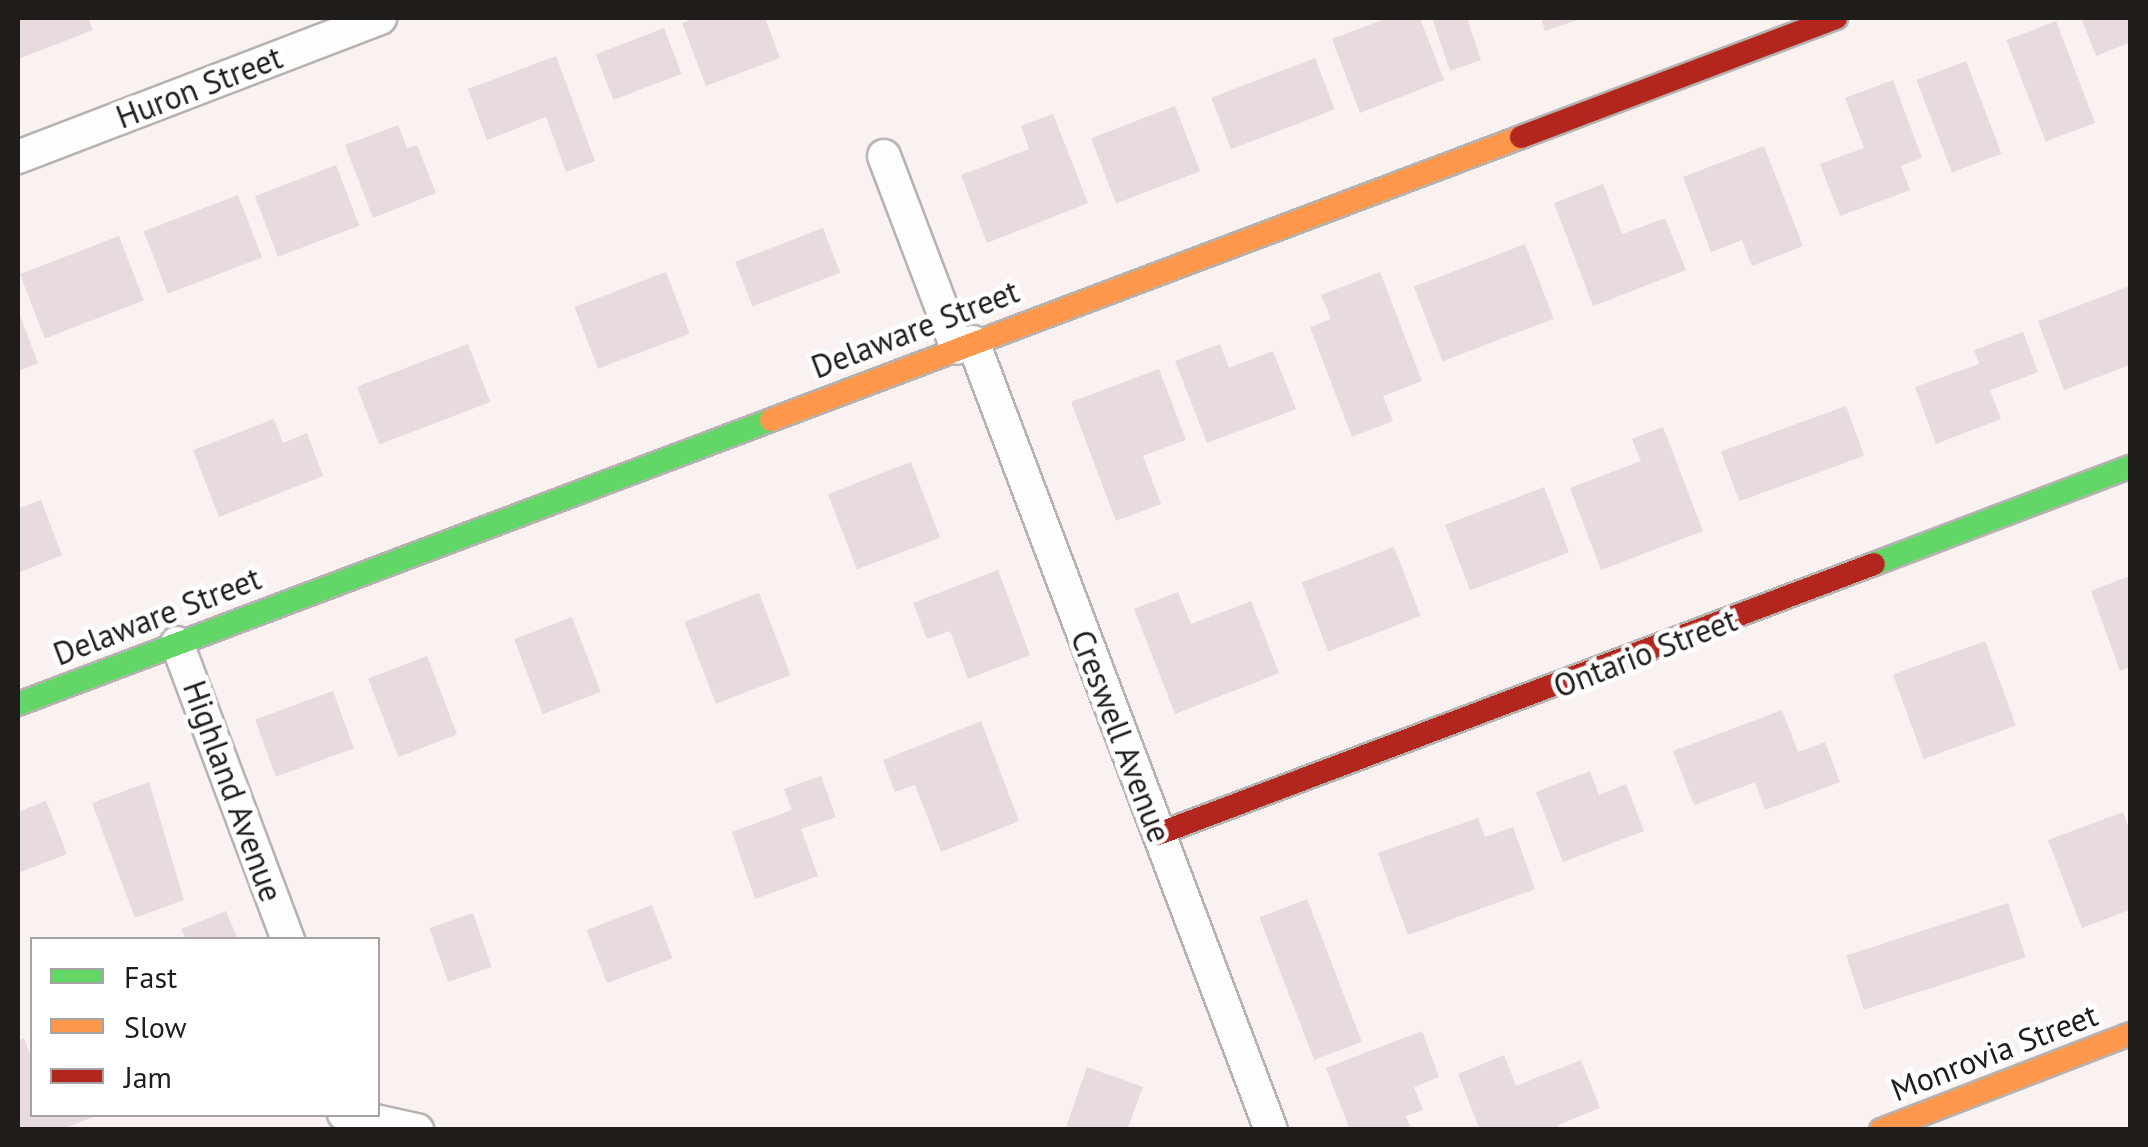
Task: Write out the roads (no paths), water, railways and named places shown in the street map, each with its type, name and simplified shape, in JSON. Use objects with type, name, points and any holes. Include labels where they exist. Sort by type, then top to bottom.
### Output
[{"type":"street","name":"Huron Street","points":[[18,157],[380,18]]},
{"type":"street","name":"Delaware Street","points":[[18,704],[1836,18]]},
{"type":"street","name":"Creswell Avenue","points":[[884,156],[965,345],[1271,1130]]},
{"type":"street","name":"Ontario Street","points":[[1158,834],[2130,468]]},
{"type":"street","name":"Highland Avenue","points":[[177,642],[287,937]]},
{"type":"street","name":"Monrovia Street","points":[[1882,1130],[2130,1034]]},
{"type":"street","points":[[358,1117],[417,1130]]}]
